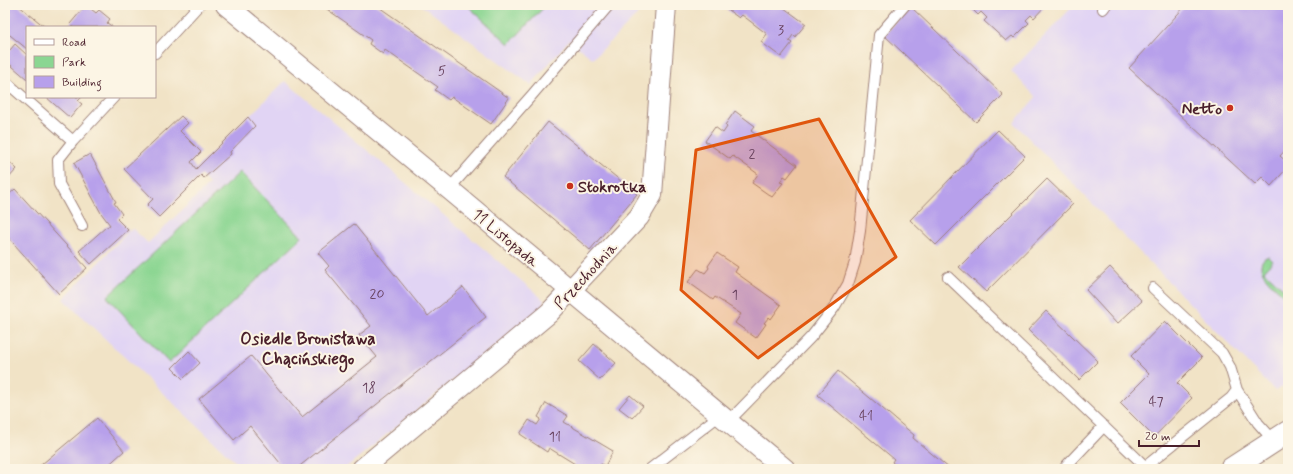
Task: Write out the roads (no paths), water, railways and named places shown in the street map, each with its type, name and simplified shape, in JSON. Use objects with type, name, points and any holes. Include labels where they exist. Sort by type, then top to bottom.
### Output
[{"type":"main road","points":[[1231,469],[1281,437]]},
{"type":"street","name":"11 Listopada","points":[[226,5],[785,469]]},
{"type":"street","name":"Przechodnia","points":[[362,469],[550,313],[639,217],[652,194],[666,5]]},
{"type":"lane","points":[[156,52],[199,5]]},
{"type":"lane","points":[[449,189],[609,5]]},
{"type":"lane","points":[[650,469],[724,418],[811,337],[834,308],[848,284],[855,262],[860,231],[879,35],[905,5]]},
{"type":"lane","points":[[5,81],[73,140]]},
{"type":"lane","points":[[82,226],[59,184],[58,160],[73,140],[113,98]]},
{"type":"lane","points":[[948,277],[1147,468],[1231,398],[1237,390]]},
{"type":"lane","points":[[1153,288],[1222,353],[1230,367],[1237,390],[1258,423],[1281,437]]},
{"type":"lane","points":[[1066,466],[1104,426]]},
{"type":"place","name":"Netto","points":[[1230,108]]},
{"type":"place","name":"Stokrotka","points":[[570,186]]},
{"type":"district","name":"Osiedle Bronisława Chącińskiego","points":[[308,348]]}]
